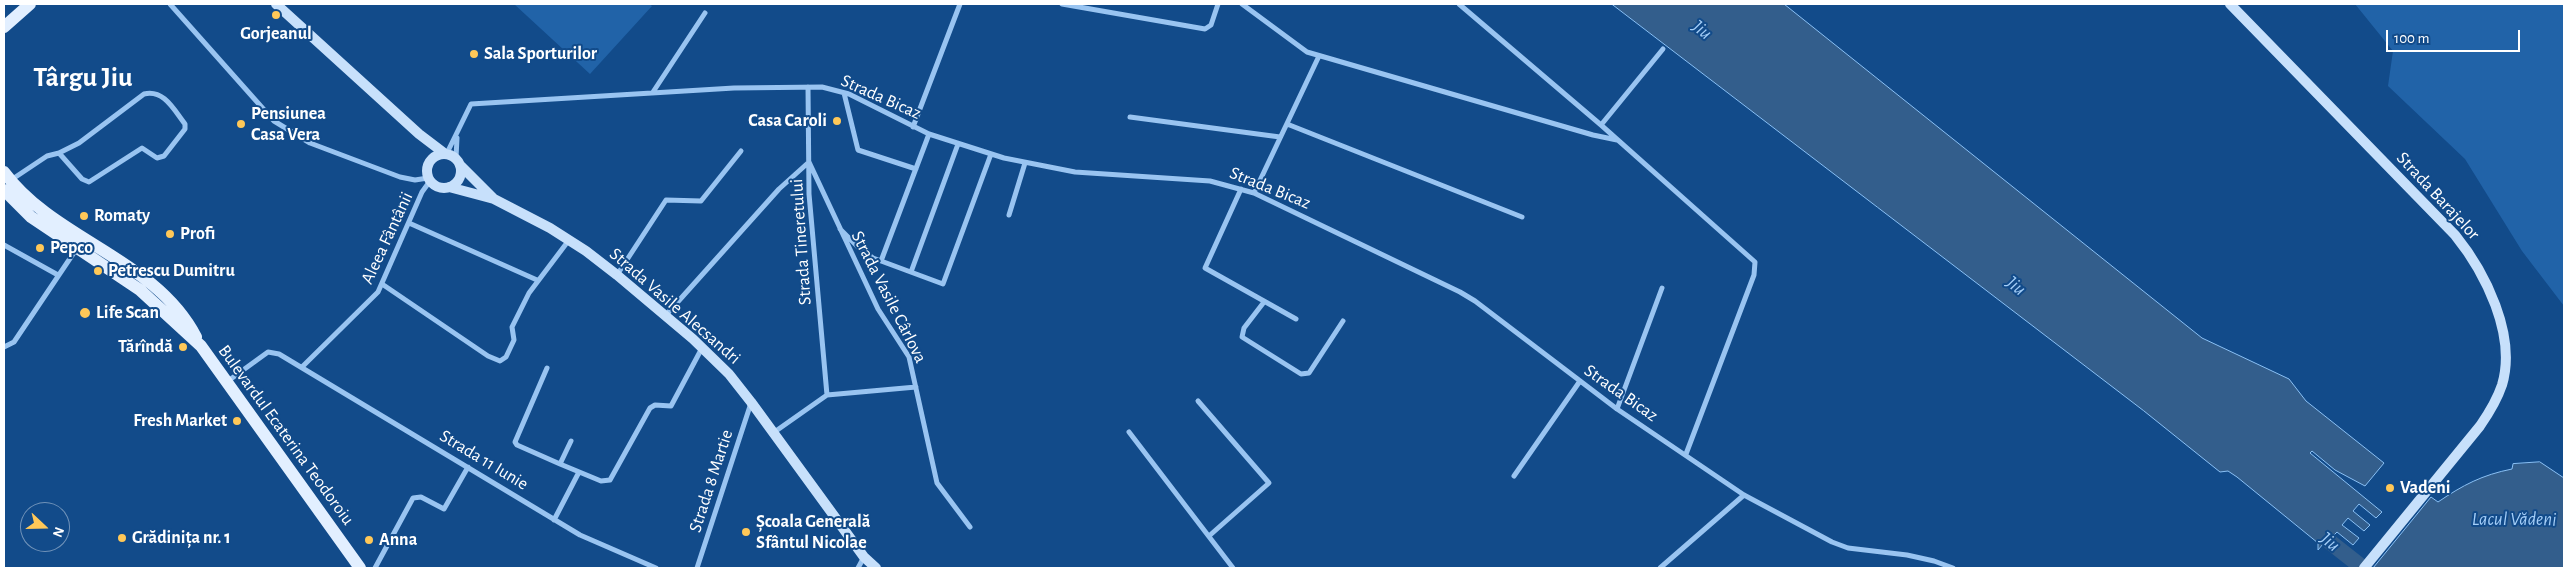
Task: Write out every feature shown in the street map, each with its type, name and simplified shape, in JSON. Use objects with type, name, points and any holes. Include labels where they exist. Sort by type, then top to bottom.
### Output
[{"type":"main road","points":[[5,25],[30,4]]},
{"type":"main road","name":"Bulevardul Ecaterina Teodoroiu","points":[[6,181],[31,217],[80,243],[135,287],[201,346],[228,381],[360,568]]},
{"type":"street","points":[[170,4],[253,100],[274,121],[292,134],[310,143],[400,177],[415,180],[429,179]]},
{"type":"street","name":"Strada Vasile Alecsandri","points":[[276,4],[419,134],[452,158],[494,199]]},
{"type":"street","points":[[913,127],[960,4]]},
{"type":"street","points":[[1062,4],[1205,29],[1211,25],[1218,4]]},
{"type":"street","points":[[1242,4],[1301,49],[1319,56],[1593,135],[1618,140]]},
{"type":"street","points":[[1460,4],[1601,124],[1755,262],[1754,275],[1686,454]]},
{"type":"street","name":"Strada Barajelor","points":[[2230,4],[2455,235],[2472,256],[2488,287],[2504,344],[2505,367],[2502,383],[2491,410],[2364,568]]},
{"type":"street","points":[[653,92],[705,13]]},
{"type":"street","points":[[1601,124],[1663,49]]},
{"type":"street","points":[[1254,193],[1319,56]]},
{"type":"street","name":"Strada Bicaz","points":[[452,158],[457,135],[470,104],[653,92],[808,87],[835,89],[930,134],[1025,163],[1075,172],[1210,180],[1254,193],[1460,292],[1489,311],[1617,409],[1744,495],[1848,548],[1906,555],[1934,561],[1953,568]]},
{"type":"street","name":"Strada Tineretului","points":[[808,87],[809,194],[827,395]]},
{"type":"street","points":[[6,181],[47,156],[59,153],[79,143],[149,92],[160,95],[165,99],[186,126],[160,158],[142,148],[89,182],[82,179],[59,153]]},
{"type":"street","points":[[844,93],[858,150],[916,169]]},
{"type":"street","points":[[1130,116],[1280,137]]},
{"type":"street","points":[[1287,124],[1522,217]]},
{"type":"street","points":[[419,134],[431,159],[427,168],[429,179],[438,187],[449,187],[459,179],[452,158],[431,159]]},
{"type":"street","points":[[881,261],[930,134]]},
{"type":"street","name":"Strada Bicaz","points":[[452,158],[457,135]]},
{"type":"street","points":[[911,272],[958,144]]},
{"type":"street","points":[[617,275],[666,200],[701,201],[741,151]]},
{"type":"street","points":[[837,225],[858,247],[881,261],[942,284],[991,154]]},
{"type":"street","points":[[666,315],[780,189],[809,162]]},
{"type":"street","name":"Strada Vasile Cârlova","points":[[809,162],[878,309],[909,357],[937,483],[970,527]]},
{"type":"street","points":[[1009,215],[1025,163]]},
{"type":"street","name":"Aleea Fântânii","points":[[302,367],[373,299],[382,284],[429,179]]},
{"type":"street","name":"Strada Vasile Alecsandri","points":[[449,187],[494,199],[569,240],[617,275],[666,315],[729,374],[864,557],[876,568]]},
{"type":"street","points":[[1241,189],[1205,268],[1296,319]]},
{"type":"street","points":[[409,223],[537,280]]},
{"type":"street","points":[[382,284],[488,356],[500,361],[506,357],[514,340],[512,327],[537,280],[569,240]]},
{"type":"street","points":[[4,347],[14,342],[80,243]]},
{"type":"street","points":[[4,246],[58,274]]},
{"type":"street","points":[[1617,409],[1662,288]]},
{"type":"street","points":[[1264,302],[1244,328],[1242,337],[1301,374],[1309,373],[1343,321]]},
{"type":"street","points":[[547,368],[515,442],[560,464],[606,482],[613,478],[650,408],[654,405],[671,406],[702,348]]},
{"type":"street","name":"Strada 11 Iunie","points":[[228,381],[268,352],[279,354],[468,466],[554,520],[608,549],[656,568]]},
{"type":"street","points":[[1514,476],[1580,382]]},
{"type":"street","points":[[773,433],[827,395],[916,387]]},
{"type":"street","points":[[1198,401],[1269,483],[1209,536]]},
{"type":"street","name":"Strada 8 Martie","points":[[697,568],[751,402]]},
{"type":"street","points":[[1129,432],[1233,568]]},
{"type":"street","points":[[560,464],[571,441]]},
{"type":"street","points":[[375,568],[413,498],[421,498],[444,509],[468,466]]},
{"type":"street","points":[[554,520],[579,472]]},
{"type":"street","points":[[1660,568],[1744,495]]},
{"type":"street","points":[[858,568],[864,557]]},
{"type":"shaded area","points":[[514,4],[649,4],[652,6],[590,74]]},
{"type":"shaded area","points":[[2355,4],[2564,4],[2564,306],[2522,251],[2465,159],[2388,86],[2393,51]]},
{"type":"water","points":[[1612,4],[1784,4],[2202,338],[2289,379],[2306,401],[2384,463],[2365,486],[2335,470],[2312,451],[2310,453],[2382,512],[2376,518],[2359,504],[2353,511],[2370,525],[2364,531],[2348,518],[2342,525],[2359,538],[2353,545],[2337,532],[2331,538],[2348,551],[2342,559],[2323,544],[2318,550],[2318,543],[2237,477],[2228,471],[2220,472],[2144,411]]},
{"type":"water","name":"Lacul Vădeni","points":[[2540,462],[2564,478],[2564,568],[2373,568],[2431,497],[2438,502],[2473,481],[2512,469],[2513,464]]},
{"type":"waterway","name":"Jiu","points":[[2330,542],[2363,568]]},
{"type":"place","name":"Gorjeanul","points":[[276,15]]},
{"type":"place","name":"Sala Sporturilor","points":[[474,54]]},
{"type":"place","name":"Casa Caroli","points":[[837,121]]},
{"type":"place","name":"Pensiunea Casa Vera","points":[[241,124]]},
{"type":"place","name":"Romaty","points":[[84,216]]},
{"type":"place","name":"Profi","points":[[170,234]]},
{"type":"place","name":"Pepco","points":[[40,248]]},
{"type":"place","name":"Petrescu Dumitru","points":[[98,271]]},
{"type":"place","name":"Life Scan","points":[[85,313]]},
{"type":"place","name":"Tărîndă","points":[[183,347]]},
{"type":"place","name":"Fresh Market","points":[[237,421]]},
{"type":"place","name":"Vadeni","points":[[2390,488]]},
{"type":"place","name":"Școala Generală Sfântul Nicolae","points":[[746,532]]},
{"type":"place","name":"Grădinița nr. 1","points":[[122,538]]},
{"type":"place","name":"Anna","points":[[369,540]]},
{"type":"district","name":"Târgu Jiu","points":[[83,78]]}]
